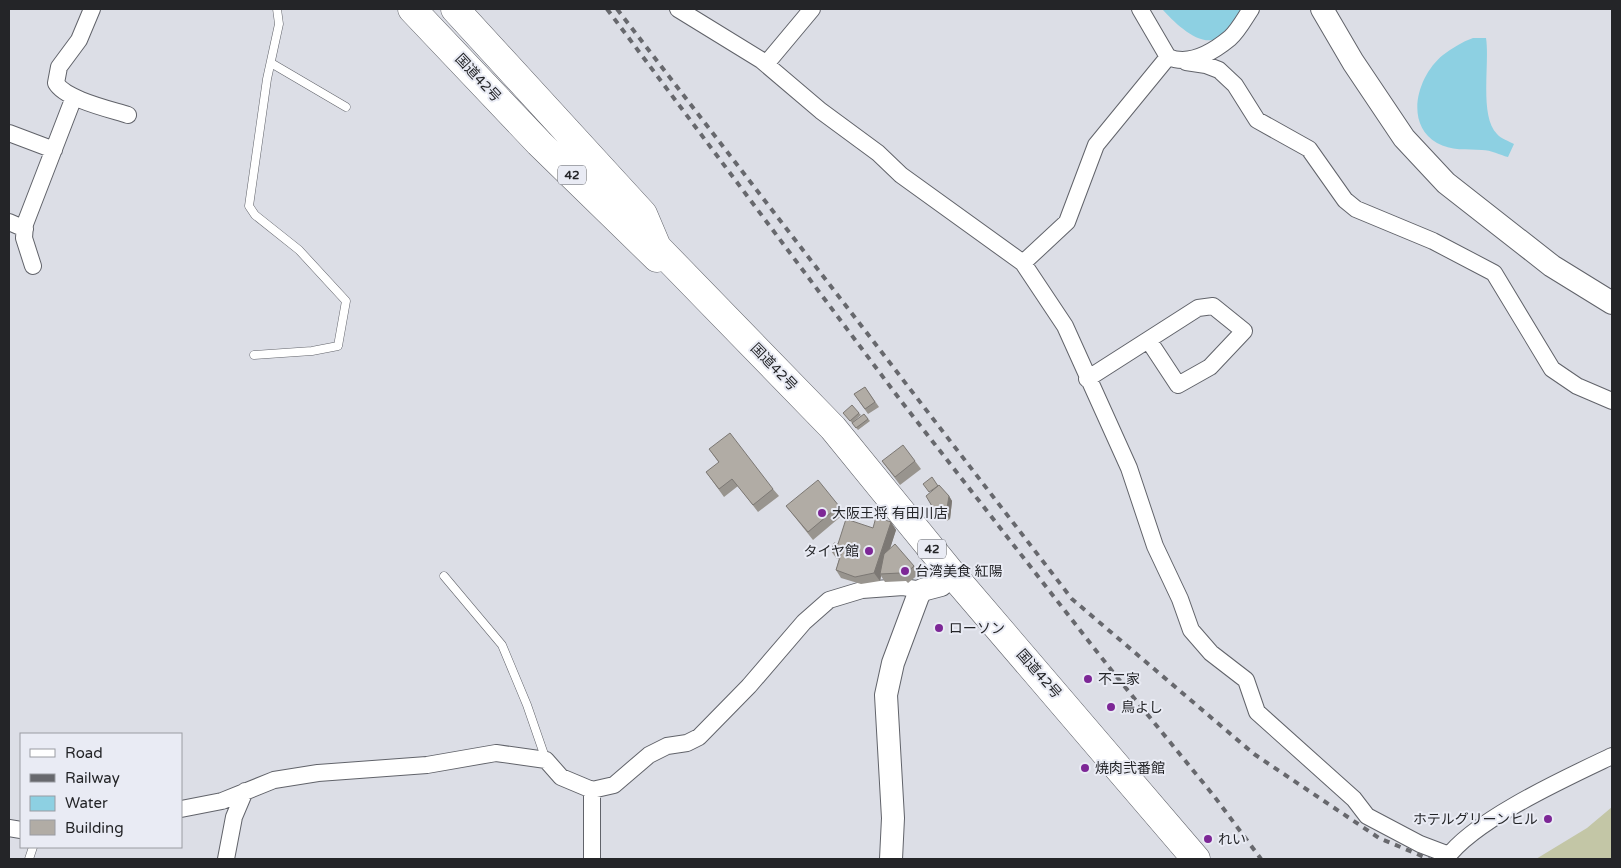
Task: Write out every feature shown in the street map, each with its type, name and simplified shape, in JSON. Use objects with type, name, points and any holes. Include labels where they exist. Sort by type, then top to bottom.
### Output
[{"type":"highway","name":"国道42号","points":[[412,9],[533,137],[630,234],[741,332]]},
{"type":"highway","points":[[432,9],[658,247]]},
{"type":"highway","name":"国道42号","points":[[455,9],[643,214],[658,247],[833,428],[952,574],[1196,859]]},
{"type":"street","points":[[92,9],[79,40],[59,67],[56,83],[59,89],[74,97],[128,115]]},
{"type":"street","points":[[678,9],[766,64],[822,111],[878,153],[914,185],[1024,263],[1065,326],[1129,468],[1155,546],[1180,599],[1191,630],[1211,653],[1246,680],[1257,712],[1354,798],[1368,816],[1448,857],[1484,825],[1502,813],[1612,756]]},
{"type":"street","points":[[766,64],[812,9]]},
{"type":"street","points":[[1140,9],[1168,57],[1206,65],[1219,70],[1235,85],[1257,120],[1309,149],[1345,200],[1356,209],[1433,241],[1494,273],[1552,369],[1577,386],[1612,401]]},
{"type":"street","points":[[1186,62],[1212,50],[1231,37],[1251,9]]},
{"type":"street","points":[[1322,9],[1353,62],[1404,138],[1446,183],[1552,266],[1612,303]]},
{"type":"street","points":[[1024,263],[1066,222],[1096,145],[1168,57]]},
{"type":"street","points":[[33,266],[24,238],[25,229],[74,97]]},
{"type":"street","points":[[9,133],[54,150]]},
{"type":"street","points":[[9,222],[25,229]]},
{"type":"street","points":[[1088,379],[1198,308],[1213,306],[1244,331],[1210,366],[1178,385],[1149,341]]},
{"type":"street","points":[[182,810],[222,801],[274,780],[318,773],[426,765],[496,753],[546,760],[561,777],[592,790],[614,785],[649,755],[667,746],[687,743],[699,737],[749,686],[804,622],[830,600],[862,590],[902,587],[922,590],[941,585],[952,574]]},
{"type":"street","points":[[891,859],[893,818],[886,695],[893,662],[922,590]]},
{"type":"street","points":[[592,790],[592,859]]},
{"type":"street","points":[[226,859],[234,817],[245,791]]},
{"type":"lane","points":[[254,355],[312,351],[338,346],[346,301],[299,250],[255,215],[249,206],[267,78],[279,24],[277,9]]},
{"type":"lane","points":[[271,63],[346,107]]},
{"type":"lane","points":[[444,576],[502,645],[527,705],[546,760]]},
{"type":"green space","points":[[1612,807],[1612,859],[1536,859],[1587,828]]},
{"type":"water","points":[[1162,9],[1242,9],[1227,32],[1219,38],[1210,40],[1192,35]]},
{"type":"water","points":[[1473,38],[1486,38],[1488,115],[1497,134],[1514,144],[1508,157],[1485,150],[1442,146],[1427,135],[1420,124],[1418,100],[1426,75],[1443,55],[1457,45]]},
{"type":"building","points":[[865,387],[875,402],[865,409],[854,394]]},
{"type":"building","points":[[852,405],[859,413],[850,421],[843,413]]},
{"type":"building","points":[[864,414],[868,419],[856,428],[852,423]]},
{"type":"building","points":[[730,433],[773,489],[753,505],[732,479],[719,489],[706,472],[719,462],[709,449]]},
{"type":"building","points":[[903,445],[915,461],[895,477],[882,461]]},
{"type":"building","points":[[932,477],[938,486],[929,492],[923,484]]},
{"type":"building","points":[[818,480],[839,506],[808,532],[786,506]]},
{"type":"building","points":[[939,485],[949,496],[946,514],[943,516],[939,511],[936,513],[926,496]]},
{"type":"building","points":[[876,517],[891,522],[874,573],[855,577],[836,570],[841,554],[831,551],[834,543],[838,544],[846,519],[873,528]]},
{"type":"building","points":[[895,544],[914,566],[903,576],[900,573],[880,574],[884,554]]},
{"type":"railway","points":[[607,9],[901,401],[1112,671],[1214,796],[1261,859]]},
{"type":"railway","points":[[617,9],[1072,599],[1254,754],[1379,838],[1429,859]]},
{"type":"place","name":"大阪王将 有田川店","points":[[822,513]]},
{"type":"place","name":"タイヤ館","points":[[869,551]]},
{"type":"place","name":"台湾美食 紅陽","points":[[905,571]]},
{"type":"place","name":"ローソン","points":[[939,628]]},
{"type":"place","name":"不二家","points":[[1088,679]]},
{"type":"place","name":"鳥よし","points":[[1111,707]]},
{"type":"place","name":"焼肉弐番館","points":[[1085,768]]},
{"type":"place","name":"ホテルグリーンヒル","points":[[1548,819]]},
{"type":"place","name":"れい","points":[[1208,839]]}]
